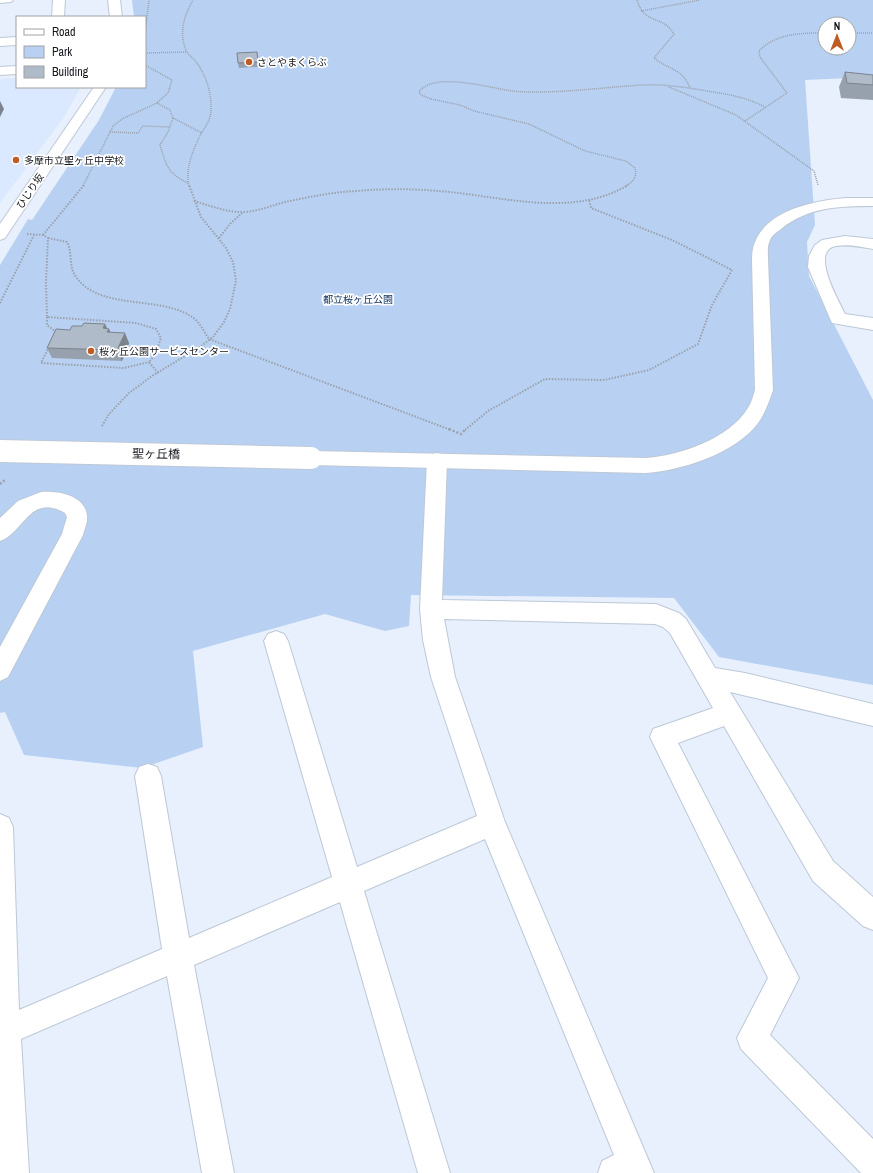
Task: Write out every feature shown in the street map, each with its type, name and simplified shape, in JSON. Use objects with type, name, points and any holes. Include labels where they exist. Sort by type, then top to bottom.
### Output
[{"type":"street","points":[[0,0],[7,0]]},
{"type":"street","points":[[58,16],[59,0]]},
{"type":"street","points":[[114,0],[116,16]]},
{"type":"street","points":[[0,42],[16,41]]},
{"type":"street","points":[[0,71],[16,70]]},
{"type":"street","name":"ひじり坂","points":[[0,235],[99,88]]},
{"type":"street","name":"聖ヶ丘橋","points":[[0,451],[624,465],[658,464],[691,456],[713,447],[743,426],[758,408],[764,390],[760,271],[760,253],[763,237],[785,217],[805,209],[826,204],[851,201],[873,202]]},
{"type":"street","points":[[873,244],[836,240],[826,244],[819,250],[815,258],[816,267],[838,319],[873,324]]},
{"type":"street","points":[[437,460],[431,609],[435,640],[443,677],[492,823],[629,1170]]},
{"type":"street","points":[[0,532],[10,520],[30,503],[45,500],[60,501],[74,508],[77,516],[72,535],[0,670]]},
{"type":"street","points":[[431,609],[656,614],[671,620],[678,626],[823,871],[873,916]]},
{"type":"street","points":[[276,641],[434,1173]]},
{"type":"street","points":[[708,678],[745,684],[873,715]]},
{"type":"street","points":[[730,713],[662,737],[784,978],[752,1038],[873,1162]]},
{"type":"street","points":[[148,776],[178,956],[218,1173]]},
{"type":"street","points":[[2,1031],[492,823]]},
{"type":"street","points":[[0,827],[2,1031],[13,1173]]},
{"type":"path","points":[[146,26],[149,0]]},
{"type":"path","points":[[101,429],[107,415],[118,402],[215,334],[230,310],[235,293],[236,280],[232,256],[220,238],[204,221],[194,201],[188,183],[189,166],[192,155],[210,120],[211,100],[206,82],[197,62],[187,52],[182,30],[182,22],[194,0]]},
{"type":"path","points":[[637,0],[640,11],[669,27],[674,34],[654,58],[659,63],[670,66],[681,73],[688,79],[690,88]]},
{"type":"path","points":[[640,11],[700,0]]},
{"type":"path","points":[[745,121],[787,93],[760,57],[759,51],[762,47],[778,39],[803,34],[817,33]]},
{"type":"path","points":[[857,33],[873,33]]},
{"type":"path","points":[[146,53],[187,52]]},
{"type":"path","points":[[43,236],[86,183],[113,126],[122,119],[158,103],[168,93],[172,80],[146,65]]},
{"type":"path","points":[[194,201],[224,209],[244,212],[324,194],[367,190],[427,190],[452,192],[496,199],[536,202],[569,202],[612,193],[635,180],[637,175],[636,168],[626,161],[585,151],[529,124],[474,111],[460,105],[431,99],[421,95],[419,92],[420,89],[428,84],[446,82],[464,83],[519,92],[566,91],[645,85],[666,86],[690,88],[750,99],[765,107]]},
{"type":"path","points":[[666,86],[736,115],[745,121],[814,171],[820,189]]},
{"type":"path","points":[[158,103],[169,108],[173,114],[170,127],[160,144],[168,171],[179,179],[188,183]]},
{"type":"path","points":[[173,118],[202,134]]},
{"type":"path","points":[[110,132],[138,133],[143,126],[170,127]]},
{"type":"path","points":[[26,234],[43,236],[67,242],[70,246],[70,269],[80,283],[96,294],[178,310],[193,318],[209,339],[461,434],[494,407],[545,379],[604,380],[649,370],[698,344],[703,322],[716,294],[732,270],[672,240],[591,208],[589,199]]},
{"type":"path","points":[[220,238],[224,230],[244,212]]},
{"type":"path","points":[[0,304],[34,235]]},
{"type":"path","points":[[48,238],[46,283],[47,325],[57,331],[54,337]]},
{"type":"path","points":[[47,317],[136,323],[156,329],[161,338],[155,355],[149,362],[124,368],[41,363],[50,344]]},
{"type":"path","points":[[149,362],[158,373]]},
{"type":"shaded area","name":"多摩市立聖ヶ丘中学校","points":[[16,78],[16,88],[80,88],[64,117],[0,203],[0,79]]},
{"type":"green space","name":"都立桜ヶ丘公園","points":[[132,0],[873,0],[873,77],[805,80],[815,225],[807,242],[809,276],[873,400],[873,685],[719,657],[674,598],[411,595],[409,626],[385,631],[325,614],[193,651],[203,747],[142,768],[24,755],[5,712],[0,713],[0,265],[28,219],[32,220],[99,120],[115,88],[146,88],[146,16],[134,16]]},
{"type":"building","points":[[257,52],[258,62],[238,63],[237,53]]},
{"type":"building","points":[[845,72],[873,75],[873,85],[847,83]]},
{"type":"building","points":[[84,323],[105,324],[103,328],[109,329],[107,332],[125,333],[117,350],[47,348],[56,329],[70,330],[72,326],[82,326]]},
{"type":"place","name":"さとやまくらぶ","points":[[249,62]]},
{"type":"place","name":"多摩市立聖ヶ丘中学校","points":[[16,160]]},
{"type":"place","name":"桜ヶ丘公園サービスセンター","points":[[91,351]]}]
